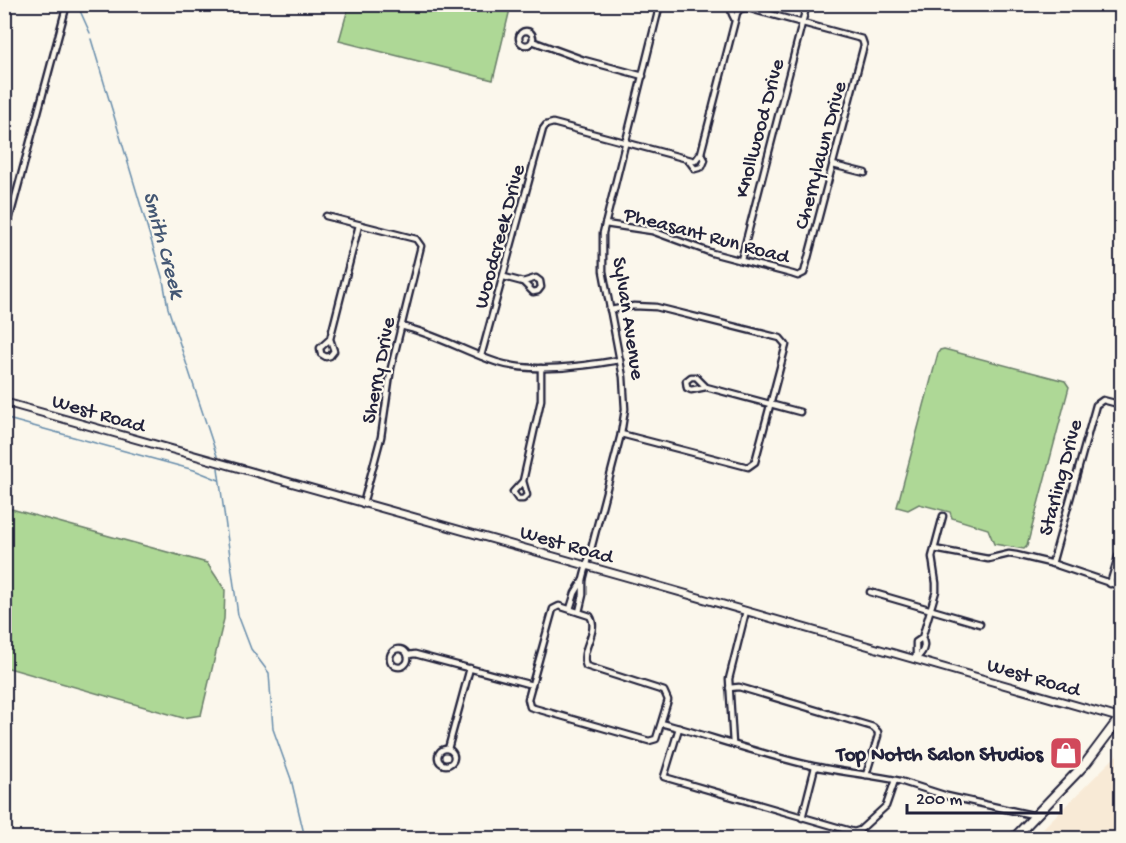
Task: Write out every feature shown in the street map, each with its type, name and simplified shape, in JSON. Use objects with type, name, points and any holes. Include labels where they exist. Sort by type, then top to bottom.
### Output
[{"type":"main road","points":[[1014,838],[1095,753],[1121,717]]},
{"type":"street","points":[[4,238],[68,4]]},
{"type":"street","name":"Sylvan Avenue","points":[[583,579],[621,434],[625,398],[602,258],[605,224],[660,4]]},
{"type":"street","points":[[730,4],[735,20]]},
{"type":"street","name":"Knollwood Drive","points":[[741,260],[807,4]]},
{"type":"street","points":[[625,144],[689,161],[697,160],[701,153],[735,20],[743,7],[802,22]]},
{"type":"street","name":"Cherrylawn Drive","points":[[801,275],[806,270],[864,45],[860,38],[802,22]]},
{"type":"street","points":[[532,41],[584,60],[643,76]]},
{"type":"street","name":"Woodcreek Drive","points":[[481,356],[543,129],[546,125],[553,123],[625,144]]},
{"type":"street","points":[[689,161],[695,169],[702,167],[705,160],[701,153]]},
{"type":"street","points":[[833,165],[866,173]]},
{"type":"street","points":[[326,216],[359,225],[330,339]]},
{"type":"street","name":"Pheasant Run Road","points":[[605,224],[652,231],[706,251],[801,275]]},
{"type":"street","name":"Sherry Drive","points":[[359,225],[416,239],[420,243],[421,250],[390,373],[380,441],[363,504]]},
{"type":"street","points":[[504,277],[523,282]]},
{"type":"street","points":[[610,310],[634,306],[661,308],[780,338],[785,342],[786,348],[753,466],[747,467],[621,434]]},
{"type":"street","points":[[401,326],[428,333],[481,356],[516,367],[541,368],[620,360]]},
{"type":"street","points":[[523,482],[540,399],[541,368]]},
{"type":"street","points":[[706,387],[800,411]]},
{"type":"street","name":"Starling Drive","points":[[1052,564],[1096,405],[1106,400],[1122,405]]},
{"type":"street","name":"West Road","points":[[4,402],[1121,717]]},
{"type":"street","points":[[916,659],[916,642],[922,638],[936,588],[932,557],[943,516]]},
{"type":"street","points":[[1110,584],[1122,544]]},
{"type":"street","points":[[934,549],[988,559],[1009,554],[1052,564],[1122,587]]},
{"type":"street","points":[[570,609],[583,579]]},
{"type":"street","points":[[579,612],[583,595],[583,579]]},
{"type":"street","points":[[870,592],[980,624]]},
{"type":"street","points":[[557,606],[570,609],[590,616],[593,621],[584,657],[585,665],[664,691],[669,698],[656,739],[649,741],[530,706],[528,702],[552,612],[557,606]]},
{"type":"street","points":[[733,744],[730,672],[746,611]]},
{"type":"street","points":[[916,659],[924,648],[925,642],[922,638]]},
{"type":"street","points":[[408,655],[402,667],[394,666],[390,660],[395,650],[401,649],[408,655],[416,654],[532,685]]},
{"type":"street","points":[[448,749],[470,668]]},
{"type":"street","points":[[729,688],[739,687],[873,727],[878,732],[878,736],[866,775]]},
{"type":"street","points":[[661,723],[815,767],[895,780],[947,796],[1036,816]]},
{"type":"street","points":[[679,728],[664,777],[849,832],[857,831],[886,806],[895,780]]},
{"type":"street","points":[[802,818],[815,767]]},
{"type":"shaded area","points":[[1121,751],[1121,838],[1033,838]]},
{"type":"green space","points":[[349,5],[511,5],[493,80],[339,41]]},
{"type":"green space","points":[[944,349],[1065,381],[1069,387],[1027,546],[1024,549],[994,544],[988,529],[952,518],[950,512],[919,504],[908,510],[897,507],[938,353]]},
{"type":"green space","points":[[4,507],[207,563],[225,590],[224,619],[201,715],[183,718],[5,667]]},
{"type":"waterway","name":"Smith Creek","points":[[77,4],[90,33]]},
{"type":"waterway","name":"Smith Creek","points":[[91,39],[163,280],[168,308],[217,456]]},
{"type":"waterway","points":[[4,418],[194,470],[219,480]]},
{"type":"waterway","name":"Smith Creek","points":[[218,468],[238,615],[251,649],[269,673],[273,729],[291,779],[305,838]]},
{"type":"place","name":"Top Notch Salon Studios","points":[[1066,753]]}]
